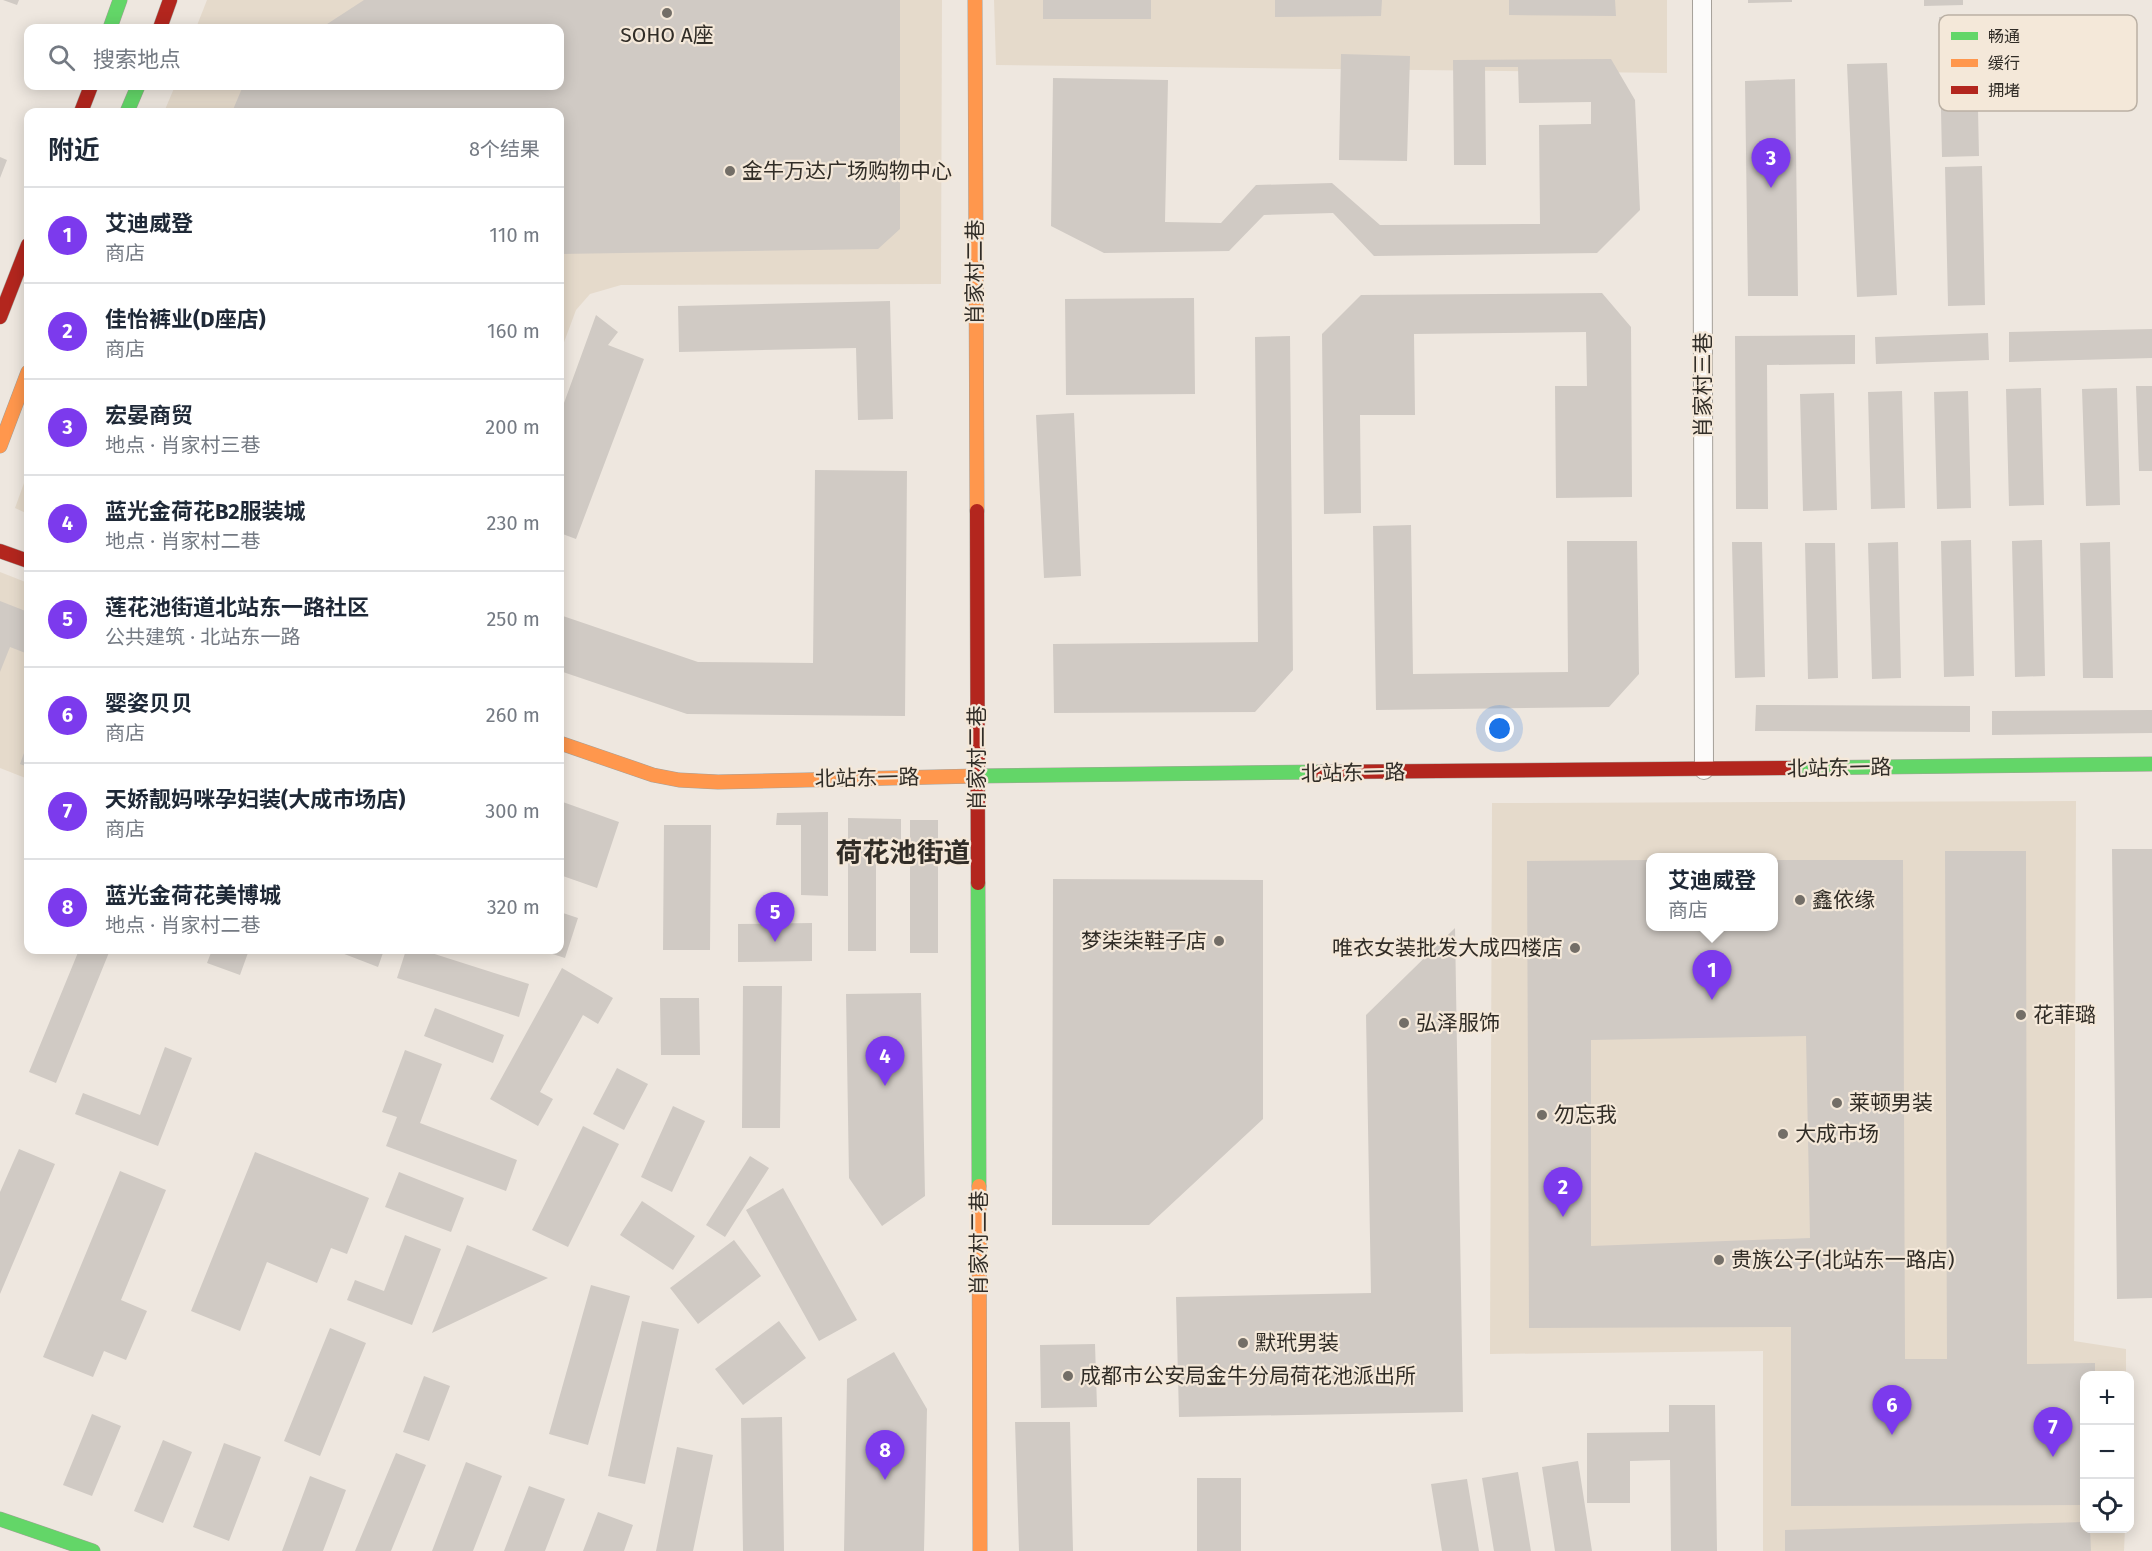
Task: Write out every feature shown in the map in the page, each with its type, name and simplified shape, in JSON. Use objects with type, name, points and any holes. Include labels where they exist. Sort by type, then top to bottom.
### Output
[{"type":"main road","points":[[111,24],[120,0]]},
{"type":"main road","points":[[161,24],[170,0]]},
{"type":"main road","name":"肖家村二巷","points":[[975,0],[980,1551]]},
{"type":"main road","points":[[83,108],[89,90]]},
{"type":"main road","points":[[130,108],[136,90]]},
{"type":"main road","points":[[0,317],[24,255]]},
{"type":"main road","points":[[0,446],[24,383]]},
{"type":"main road","points":[[0,551],[24,560]]},
{"type":"main road","name":"北站东一路","points":[[564,744],[653,775],[679,780],[718,782],[977,776],[2152,764]]},
{"type":"main road","points":[[0,1519],[93,1551]]},
{"type":"street","name":"肖家村三巷","points":[[1702,0],[1704,770]]},
{"type":"shaded area","name":"金牛万达广场购物中心","points":[[207,0],[942,0],[941,284],[621,285],[590,294],[576,310],[564,342],[564,108],[166,108],[173,90],[564,90],[564,24],[198,24]]},
{"type":"shaded area","points":[[994,0],[1667,0],[1667,73],[996,65]]},
{"type":"shaded area","points":[[24,483],[24,512],[15,508]]},
{"type":"shaded area","points":[[0,572],[24,581],[24,777],[0,768]]},
{"type":"shaded area","name":"大成市场","points":[[2076,801],[2074,1341],[2126,1349],[2126,1371],[2080,1371],[2080,1533],[2125,1533],[2124,1551],[1763,1551],[1763,1351],[1490,1354],[1492,803]]},
{"type":"building","points":[[3,0],[19,0],[17,5]]},
{"type":"building","name":"金牛万达广场购物中心","points":[[364,0],[900,0],[900,229],[878,249],[564,254],[564,108],[234,108],[241,90],[564,90],[564,24],[327,24]]},
{"type":"building","points":[[1043,0],[1151,0],[1151,19],[1043,19]]},
{"type":"building","points":[[1275,0],[1382,0],[1381,16],[1275,17]]},
{"type":"building","points":[[1509,0],[1615,0],[1616,16],[1509,15]]},
{"type":"building","points":[[1748,0],[1792,0],[1792,2],[1748,3]]},
{"type":"building","points":[[1924,0],[1963,0],[1963,5],[1924,6]]},
{"type":"building","points":[[1341,54],[1410,56],[1407,161],[1339,160]]},
{"type":"building","points":[[1611,59],[1635,100],[1640,210],[1597,253],[1374,256],[1333,213],[1264,215],[1229,251],[1104,253],[1051,226],[1053,78],[1168,80],[1165,222],[1221,223],[1256,185],[1332,183],[1380,225],[1540,224],[1539,125],[1591,124],[1591,102],[1519,103],[1518,67],[1485,67],[1486,165],[1454,165],[1453,60]]},
{"type":"building","points":[[1887,63],[1897,295],[1857,297],[1847,64]]},
{"type":"building","points":[[1795,79],[1798,296],[1748,296],[1745,81]]},
{"type":"building","points":[[1941,111],[1978,111],[1979,156],[1942,157]]},
{"type":"building","points":[[0,157],[7,160],[0,178]]},
{"type":"building","points":[[1982,166],[1985,305],[1948,306],[1945,167]]},
{"type":"building","points":[[1602,293],[1631,327],[1632,497],[1556,498],[1555,386],[1587,386],[1586,332],[1414,334],[1415,415],[1360,415],[1361,513],[1324,514],[1322,334],[1361,295]]},
{"type":"building","points":[[1194,298],[1195,394],[1066,395],[1065,299]]},
{"type":"building","points":[[890,301],[893,419],[858,420],[856,348],[679,352],[678,306]]},
{"type":"building","points":[[596,315],[618,332],[608,345],[644,359],[576,539],[564,534],[564,403]]},
{"type":"building","points":[[2152,329],[2152,358],[2009,362],[2009,332]]},
{"type":"building","points":[[1988,333],[1989,360],[1876,364],[1875,337]]},
{"type":"building","points":[[1855,335],[1855,364],[1767,365],[1768,509],[1736,509],[1735,336]]},
{"type":"building","points":[[1290,336],[1293,670],[1255,712],[1054,713],[1053,644],[1258,642],[1255,337]]},
{"type":"building","points":[[2136,386],[2152,386],[2152,471],[2139,471]]},
{"type":"building","points":[[2041,388],[2044,505],[2009,506],[2006,389]]},
{"type":"building","points":[[2117,388],[2120,505],[2086,506],[2082,389]]},
{"type":"building","points":[[1902,391],[1905,508],[1871,509],[1868,392]]},
{"type":"building","points":[[1968,391],[1971,508],[1937,509],[1934,392]]},
{"type":"building","points":[[1834,393],[1837,510],[1803,511],[1800,394]]},
{"type":"building","points":[[1074,413],[1081,576],[1044,578],[1036,415]]},
{"type":"building","points":[[815,470],[907,471],[905,716],[687,714],[564,672],[564,616],[698,662],[813,663]]},
{"type":"building","points":[[1411,525],[1413,674],[1568,672],[1567,541],[1637,541],[1639,674],[1609,707],[1376,710],[1373,526]]},
{"type":"building","points":[[1971,540],[1974,676],[1944,677],[1941,541]]},
{"type":"building","points":[[2042,540],[2045,676],[2015,677],[2012,541]]},
{"type":"building","points":[[1732,542],[1762,542],[1765,677],[1735,678]]},
{"type":"building","points":[[1898,542],[1901,678],[1872,679],[1868,543]]},
{"type":"building","points":[[2110,542],[2113,678],[2083,678],[2080,543]]},
{"type":"building","points":[[1805,543],[1835,543],[1838,678],[1808,679]]},
{"type":"building","points":[[0,601],[24,610],[24,652],[10,647],[0,672]]},
{"type":"building","points":[[1756,705],[1970,706],[1970,732],[1755,731]]},
{"type":"building","points":[[2152,710],[2152,733],[1992,735],[1992,711]]},
{"type":"building","points":[[24,753],[24,766],[20,764]]},
{"type":"building","points":[[564,802],[619,822],[597,888],[564,876]]},
{"type":"building","points":[[828,812],[828,896],[801,895],[801,825],[776,825],[777,813]]},
{"type":"building","points":[[848,818],[901,819],[901,840],[876,840],[876,951],[848,951]]},
{"type":"building","points":[[910,820],[938,820],[938,953],[910,953]]},
{"type":"building","points":[[664,825],[711,825],[710,950],[663,950]]},
{"type":"building","points":[[2112,849],[2152,849],[2152,1298],[2117,1299]]},
{"type":"building","points":[[1945,851],[2026,851],[2027,1364],[2095,1363],[2095,1371],[2080,1371],[2080,1505],[1791,1506],[1791,1327],[1529,1328],[1527,861],[1646,860],[1646,931],[1778,931],[1778,860],[1903,860],[1905,1359],[1947,1359]],"holes":[[[1806,1036],[1810,1238],[1591,1246],[1591,1040]]]},
{"type":"building","points":[[1053,879],[1263,880],[1263,1119],[1149,1225],[1052,1225]]},
{"type":"building","points":[[564,913],[578,918],[565,958],[552,954],[564,954]]},
{"type":"building","points":[[812,923],[812,961],[738,962],[738,924]]},
{"type":"building","points":[[1455,928],[1463,1412],[1179,1417],[1176,1297],[1371,1293],[1366,1015]]},
{"type":"building","points":[[77,954],[108,954],[56,1083],[29,1072]]},
{"type":"building","points":[[210,954],[248,954],[240,975],[207,963]]},
{"type":"building","points":[[344,954],[383,954],[378,967]]},
{"type":"building","points":[[405,954],[435,954],[529,984],[519,1017],[397,978]]},
{"type":"building","points":[[562,968],[613,998],[598,1024],[583,1015],[540,1092],[553,1099],[538,1126],[490,1099]]},
{"type":"building","points":[[743,986],[782,986],[780,1128],[742,1128]]},
{"type":"building","points":[[921,993],[925,1196],[882,1226],[849,1178],[846,994]]},
{"type":"building","points":[[660,998],[699,998],[700,1055],[661,1055]]},
{"type":"building","points":[[435,1008],[504,1035],[493,1063],[424,1036]]},
{"type":"building","points":[[165,1047],[192,1058],[158,1146],[75,1114],[83,1093],[140,1115]]},
{"type":"building","points":[[405,1050],[442,1064],[420,1123],[517,1160],[506,1191],[386,1146],[397,1117],[382,1112]]},
{"type":"building","points":[[617,1068],[648,1084],[624,1130],[593,1114]]},
{"type":"building","points":[[673,1106],[705,1121],[672,1192],[641,1177]]},
{"type":"building","points":[[583,1126],[619,1144],[568,1247],[532,1230]]},
{"type":"building","points":[[19,1149],[55,1164],[0,1294],[0,1192]]},
{"type":"building","points":[[255,1152],[369,1198],[347,1254],[331,1248],[317,1283],[267,1262],[240,1331],[191,1311]]},
{"type":"building","points":[[750,1156],[769,1168],[725,1237],[706,1225]]},
{"type":"building","points":[[120,1171],[166,1190],[121,1300],[147,1311],[126,1360],[104,1351],[93,1377],[43,1357]]},
{"type":"building","points":[[399,1172],[464,1198],[451,1232],[385,1207]]},
{"type":"building","points":[[783,1188],[857,1320],[819,1341],[746,1210]]},
{"type":"building","points":[[642,1201],[695,1236],[673,1270],[620,1235]]},
{"type":"building","points":[[405,1235],[441,1249],[412,1325],[347,1300],[355,1280],[384,1291]]},
{"type":"building","points":[[734,1240],[761,1276],[698,1324],[670,1288]]},
{"type":"building","points":[[467,1245],[548,1278],[432,1333]]},
{"type":"building","points":[[591,1285],[630,1296],[588,1445],[549,1434]]},
{"type":"building","points":[[642,1321],[679,1329],[645,1484],[608,1476]]},
{"type":"building","points":[[779,1321],[806,1358],[743,1405],[715,1369]]},
{"type":"building","points":[[330,1328],[366,1343],[320,1456],[284,1441]]},
{"type":"building","name":"成都市公安局金牛分局荷花池派出所","points":[[1095,1344],[1097,1407],[1041,1408],[1040,1345]]},
{"type":"building","points":[[894,1352],[927,1409],[924,1551],[844,1551],[847,1379]]},
{"type":"building","points":[[424,1376],[450,1386],[429,1441],[403,1432]]},
{"type":"building","points":[[1669,1405],[1715,1405],[1717,1551],[1671,1551],[1670,1460],[1630,1461],[1630,1503],[1587,1503],[1587,1433],[1669,1432]]},
{"type":"building","points":[[92,1414],[121,1426],[92,1496],[63,1485]]},
{"type":"building","points":[[782,1417],[784,1551],[743,1551],[741,1418]]},
{"type":"building","points":[[1015,1422],[1070,1422],[1073,1551],[1019,1551]]},
{"type":"building","points":[[163,1440],[192,1452],[163,1523],[134,1511]]},
{"type":"building","points":[[224,1443],[261,1457],[229,1541],[193,1527]]},
{"type":"building","points":[[677,1447],[713,1455],[693,1551],[656,1551]]},
{"type":"building","points":[[396,1453],[426,1465],[391,1551],[355,1551]]},
{"type":"building","points":[[1578,1461],[1592,1551],[1555,1551],[1542,1467]]},
{"type":"building","points":[[466,1462],[502,1476],[473,1551],[432,1551]]},
{"type":"building","points":[[1518,1472],[1531,1551],[1494,1551],[1482,1478]]},
{"type":"building","points":[[310,1476],[346,1490],[323,1551],[282,1551]]},
{"type":"building","points":[[1197,1478],[1241,1478],[1241,1551],[1197,1551]]},
{"type":"building","points":[[1467,1479],[1479,1551],[1442,1551],[1431,1484]]},
{"type":"building","points":[[529,1486],[565,1499],[545,1551],[504,1551]]},
{"type":"building","points":[[598,1512],[633,1525],[624,1551],[583,1551]]},
{"type":"building","points":[[2080,1522],[2080,1533],[2090,1533],[2091,1551],[1785,1551],[1785,1530]]},
{"type":"traffic: fast","points":[[111,24],[120,0]]},
{"type":"traffic: fast","points":[[129,108],[136,90]]},
{"type":"traffic: fast","points":[[1792,768],[2152,764]]},
{"type":"traffic: fast","points":[[977,776],[1321,772]]},
{"type":"traffic: fast","points":[[978,883],[979,1186]]},
{"type":"traffic: fast","points":[[0,1519],[93,1551]]},
{"type":"traffic: slow","points":[[975,0],[977,511]]},
{"type":"traffic: slow","points":[[0,446],[24,383]]},
{"type":"traffic: slow","points":[[564,744],[653,775],[679,780],[718,782],[977,776]]},
{"type":"traffic: slow","points":[[979,1186],[980,1551]]},
{"type":"traffic: jam","points":[[161,24],[170,0]]},
{"type":"traffic: jam","points":[[83,108],[89,90]]},
{"type":"traffic: jam","points":[[0,317],[24,255]]},
{"type":"traffic: jam","points":[[977,511],[978,883]]},
{"type":"traffic: jam","points":[[0,551],[24,560]]},
{"type":"traffic: jam","points":[[1321,772],[1792,768]]},
{"type":"place","name":"SOHO A座","points":[[667,13]]},
{"type":"place","name":"金牛万达广场购物中心","points":[[730,171]]},
{"type":"place","name":"宏晏商贸","points":[[1771,188]]},
{"type":"place","name":"鑫依缘","points":[[1800,900]]},
{"type":"place","name":"梦柒柒鞋子店","points":[[1219,941]]},
{"type":"place","name":"莲花池街道北站东一路社区","points":[[775,942]]},
{"type":"place","name":"唯衣女装批发大成四楼店","points":[[1575,948]]},
{"type":"place","name":"艾迪威登","points":[[1712,1000]]},
{"type":"place","name":"花菲璐","points":[[2021,1015]]},
{"type":"place","name":"弘泽服饰","points":[[1404,1023]]},
{"type":"place","name":"蓝光金荷花B2服装城","points":[[885,1086]]},
{"type":"place","name":"莱顿男装","points":[[1837,1103]]},
{"type":"place","name":"勿忘我","points":[[1542,1115]]},
{"type":"place","name":"大成市场","points":[[1783,1134]]},
{"type":"place","name":"佳怡裤业(D座店)","points":[[1563,1217]]},
{"type":"place","name":"贵族公子(北站东一路店)","points":[[1719,1260]]},
{"type":"place","name":"默玳男装","points":[[1243,1343]]},
{"type":"place","name":"成都市公安局金牛分局荷花池派出所","points":[[1068,1376]]},
{"type":"place","name":"婴姿贝贝","points":[[1892,1435]]},
{"type":"place","name":"天娇靓妈咪孕妇装(大成市场店)","points":[[2053,1457]]},
{"type":"place","name":"蓝光金荷花美博城","points":[[885,1480]]},
{"type":"district","name":"荷花池街道","points":[[903,853]]}]
